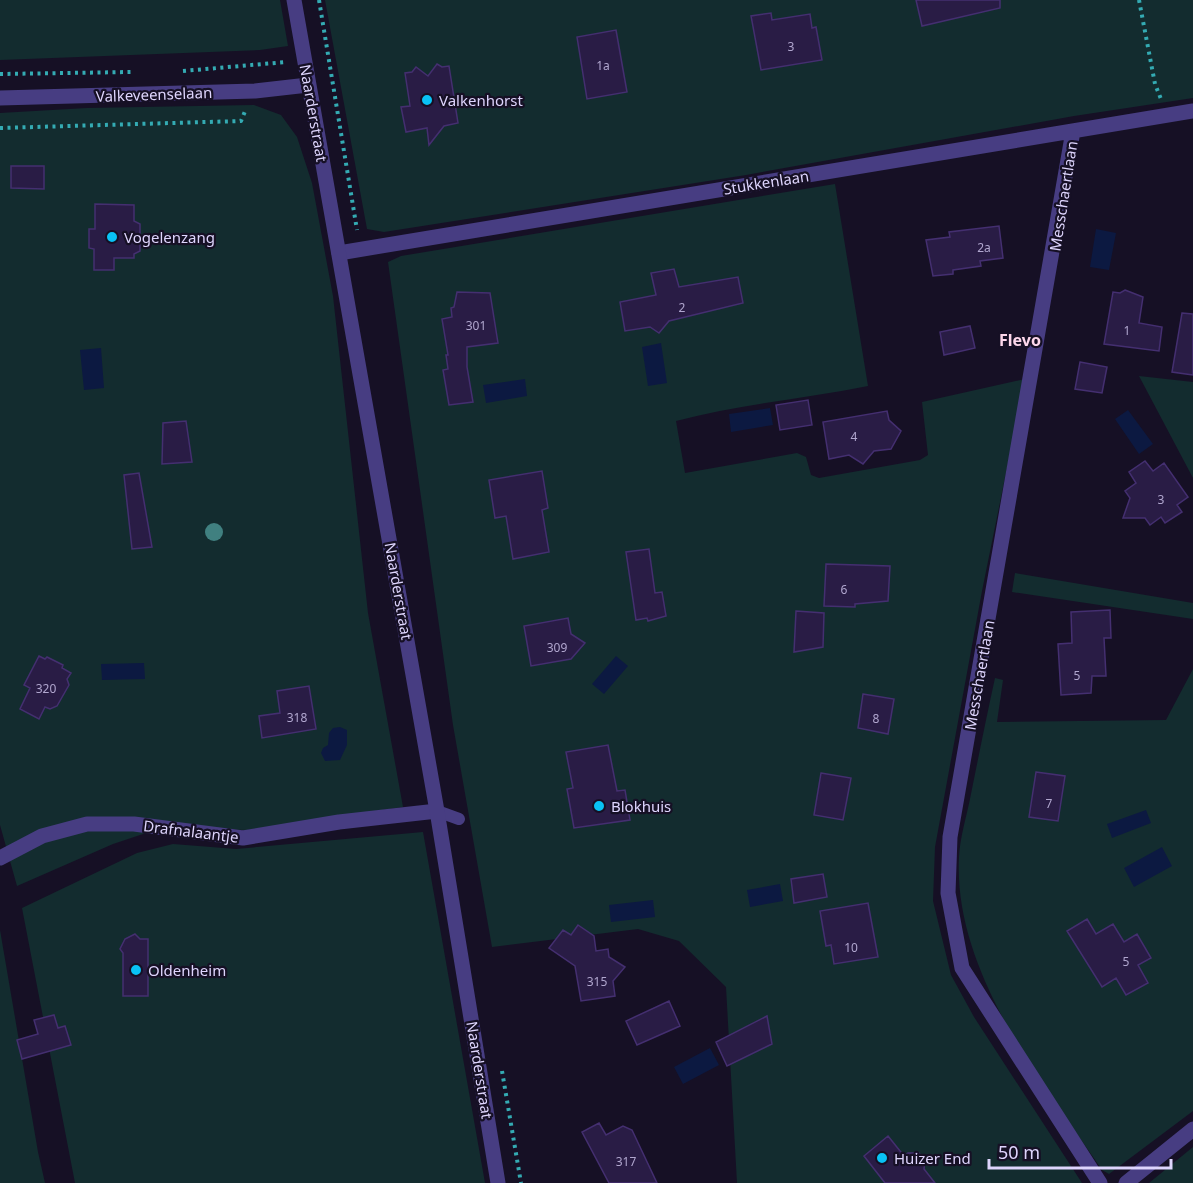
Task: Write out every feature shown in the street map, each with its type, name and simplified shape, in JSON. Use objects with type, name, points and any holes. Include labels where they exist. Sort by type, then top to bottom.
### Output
[{"type":"street","name":"Naarderstraat","points":[[294,0],[438,811],[498,1183]]},
{"type":"street","name":"Valkeveenselaan","points":[[0,98],[255,91],[308,85]]},
{"type":"street","name":"Stukkenlaan","points":[[339,253],[1193,111]]},
{"type":"street","name":"Messchaertlaan","points":[[1073,130],[950,837],[948,893],[962,968],[1100,1183]]},
{"type":"street","name":"Drafnalaantje","points":[[0,858],[42,836],[87,824],[134,824],[243,838],[339,822],[438,811]]},
{"type":"street","points":[[1126,1183],[1193,1129]]},
{"type":"lane","name":"Drafnalaantje","points":[[438,811],[459,819]]},
{"type":"path","points":[[1139,0],[1155,84],[1167,114]]},
{"type":"path","points":[[177,72],[329,58]]},
{"type":"path","points":[[0,128],[241,121],[255,91],[276,63]]},
{"type":"path","points":[[0,74],[141,72]]},
{"type":"green space","points":[[0,0],[280,0],[288,46],[260,50],[0,60]]},
{"type":"green space","points":[[325,0],[1193,0],[1193,98],[1074,116],[746,175],[384,232],[367,229]]},
{"type":"green space","points":[[254,105],[281,115],[297,137],[312,183],[333,296],[368,613],[403,807],[248,830],[161,828],[113,844],[17,886],[0,825],[0,113],[87,108]]},
{"type":"green space","points":[[835,184],[868,386],[724,410],[676,421],[685,473],[797,453],[806,457],[811,475],[819,478],[920,460],[928,455],[922,402],[1025,379],[982,591],[935,847],[933,901],[951,975],[974,1017],[1082,1183],[737,1183],[726,987],[679,941],[638,929],[492,947],[453,725],[388,262],[401,256]]},
{"type":"green space","points":[[1139,376],[1193,382],[1193,478]]},
{"type":"green space","points":[[1015,573],[1193,603],[1193,619],[1012,592]]},
{"type":"green space","points":[[1193,669],[1193,1111],[1109,1174],[1102,1170],[1028,1062],[986,982],[970,941],[961,899],[959,857],[961,843],[995,678],[1003,680],[997,722],[1166,720]]},
{"type":"green space","points":[[423,832],[485,1183],[75,1183],[22,908],[137,853],[173,844],[236,849]]},
{"type":"green space","points":[[0,930],[38,1152],[45,1183],[0,1183]]},
{"type":"green space","points":[[1193,1147],[1193,1183],[1149,1183]]},
{"type":"water","points":[[1096,229],[1116,233],[1109,270],[1090,267]]},
{"type":"water","points":[[661,343],[667,383],[648,386],[642,347]]},
{"type":"water","points":[[101,348],[104,388],[84,390],[80,350]]},
{"type":"water","points":[[525,379],[527,396],[486,403],[483,385]]},
{"type":"water","points":[[770,408],[773,425],[731,432],[729,414]]},
{"type":"water","points":[[1128,410],[1153,444],[1139,454],[1115,419]]},
{"type":"water","points":[[616,656],[628,666],[604,694],[592,684]]},
{"type":"water","points":[[144,663],[145,679],[102,680],[101,664]]},
{"type":"water","points":[[340,727],[347,730],[347,745],[340,760],[325,761],[321,753],[328,745],[329,733],[333,728]]},
{"type":"water","points":[[1146,810],[1151,823],[1112,838],[1107,824]]},
{"type":"water","points":[[1162,847],[1172,866],[1134,887],[1124,868]]},
{"type":"water","points":[[780,884],[783,901],[750,907],[747,890]]},
{"type":"water","points":[[653,900],[655,917],[611,922],[609,905]]},
{"type":"water","points":[[710,1048],[719,1065],[683,1084],[674,1067]]},
{"type":"building","points":[[916,0],[1000,0],[1000,8],[922,26]]},
{"type":"building","points":[[771,13],[772,20],[810,14],[812,28],[816,27],[822,60],[761,70],[751,16]]},
{"type":"building","points":[[616,30],[627,92],[587,99],[577,37]]},
{"type":"building","name":"Valkenhorst","points":[[437,64],[442,67],[449,66],[458,123],[444,126],[429,145],[427,128],[406,132],[401,107],[410,106],[405,73],[412,72],[416,67],[428,76]]},
{"type":"building","points":[[11,166],[44,166],[44,189],[11,188]]},
{"type":"building","name":"Vogelenzang","points":[[95,204],[134,205],[134,221],[140,224],[140,251],[134,254],[134,258],[114,258],[114,270],[94,270],[94,249],[89,248],[89,229],[95,229]]},
{"type":"building","points":[[999,226],[1003,258],[980,261],[981,266],[953,270],[953,274],[933,276],[926,240],[950,237],[949,232]]},
{"type":"building","points":[[674,269],[679,287],[738,277],[743,303],[669,321],[659,333],[650,327],[625,331],[620,302],[656,295],[651,273]]},
{"type":"building","points":[[1125,290],[1143,297],[1139,323],[1162,327],[1159,351],[1104,344],[1113,292],[1120,293]]},
{"type":"building","points":[[457,292],[490,293],[498,343],[467,347],[467,367],[473,402],[449,405],[443,370],[448,369],[446,355],[448,355],[442,319],[452,317],[451,308],[454,307]]},
{"type":"building","points":[[1182,313],[1193,314],[1193,375],[1172,372]]},
{"type":"building","points":[[970,326],[975,348],[944,355],[940,332]]},
{"type":"building","points":[[1080,362],[1107,367],[1102,393],[1075,389]]},
{"type":"building","points":[[808,400],[812,425],[780,430],[776,405]]},
{"type":"building","points":[[887,411],[889,420],[901,431],[891,449],[874,451],[863,464],[849,455],[829,459],[823,422]]},
{"type":"building","points":[[186,421],[192,462],[162,464],[163,423]]},
{"type":"building","points":[[1145,461],[1153,471],[1164,463],[1188,497],[1177,505],[1182,512],[1165,523],[1161,517],[1150,525],[1145,518],[1123,518],[1130,498],[1125,491],[1136,483],[1129,472]]},
{"type":"building","points":[[542,471],[548,508],[542,510],[549,552],[513,559],[506,516],[495,518],[489,480]]},
{"type":"building","points":[[139,473],[152,547],[132,549],[124,475]]},
{"type":"building","points":[[649,549],[655,593],[662,592],[666,616],[648,621],[647,618],[636,620],[626,552]]},
{"type":"building","points":[[826,564],[890,566],[888,601],[855,604],[855,607],[824,606]]},
{"type":"building","points":[[1110,610],[1111,638],[1104,638],[1106,676],[1092,676],[1091,693],[1061,695],[1058,644],[1072,643],[1071,612]]},
{"type":"building","points":[[796,611],[824,613],[823,647],[794,652]]},
{"type":"building","points":[[568,618],[571,634],[585,643],[571,659],[531,666],[524,626]]},
{"type":"building","points":[[39,656],[45,659],[47,657],[63,665],[62,668],[71,673],[67,679],[69,685],[57,706],[50,709],[45,707],[39,719],[20,709],[30,688],[24,685]]},
{"type":"building","points":[[309,686],[316,729],[262,738],[259,716],[280,713],[277,691]]},
{"type":"building","points":[[863,694],[894,699],[888,734],[858,728]]},
{"type":"building","points":[[608,745],[617,791],[625,790],[630,820],[574,828],[567,789],[573,788],[566,752]]},
{"type":"building","points":[[1036,772],[1065,776],[1058,821],[1029,817]]},
{"type":"building","points":[[821,773],[851,778],[843,820],[814,815]]},
{"type":"building","points":[[823,874],[827,897],[794,903],[791,879]]},
{"type":"building","points":[[868,903],[878,957],[834,964],[831,945],[826,946],[820,911]]},
{"type":"building","points":[[1087,919],[1096,934],[1113,924],[1124,942],[1137,934],[1151,958],[1138,965],[1148,983],[1126,995],[1116,978],[1102,987],[1067,931]]},
{"type":"building","points":[[578,925],[594,936],[596,951],[608,949],[609,957],[625,967],[613,981],[615,996],[581,1001],[575,966],[549,948],[563,930],[571,935]]},
{"type":"building","name":"Oldenheim","points":[[135,934],[140,939],[148,939],[148,996],[123,996],[123,953],[120,949],[125,939]]},
{"type":"building","points":[[669,1001],[680,1026],[637,1045],[626,1021]]},
{"type":"building","points":[[54,1015],[58,1028],[65,1026],[71,1045],[22,1059],[17,1040],[38,1034],[34,1020]]},
{"type":"building","points":[[767,1016],[772,1044],[727,1066],[716,1042]]},
{"type":"building","points":[[599,1123],[606,1135],[623,1126],[632,1130],[657,1183],[609,1183],[582,1132]]},
{"type":"building","name":"Huizer End","points":[[888,1136],[904,1156],[908,1153],[919,1153],[925,1161],[924,1169],[935,1183],[885,1183],[864,1156]]},
{"type":"place","name":"Valkenhorst","points":[[427,100]]},
{"type":"place","name":"Vogelenzang","points":[[112,237]]},
{"type":"place","name":"Blokhuis","points":[[599,806]]},
{"type":"place","name":"Oldenheim","points":[[136,970]]},
{"type":"place","name":"Huizer End","points":[[882,1158]]},
{"type":"district","name":"Flevo","points":[[1020,340]]}]
